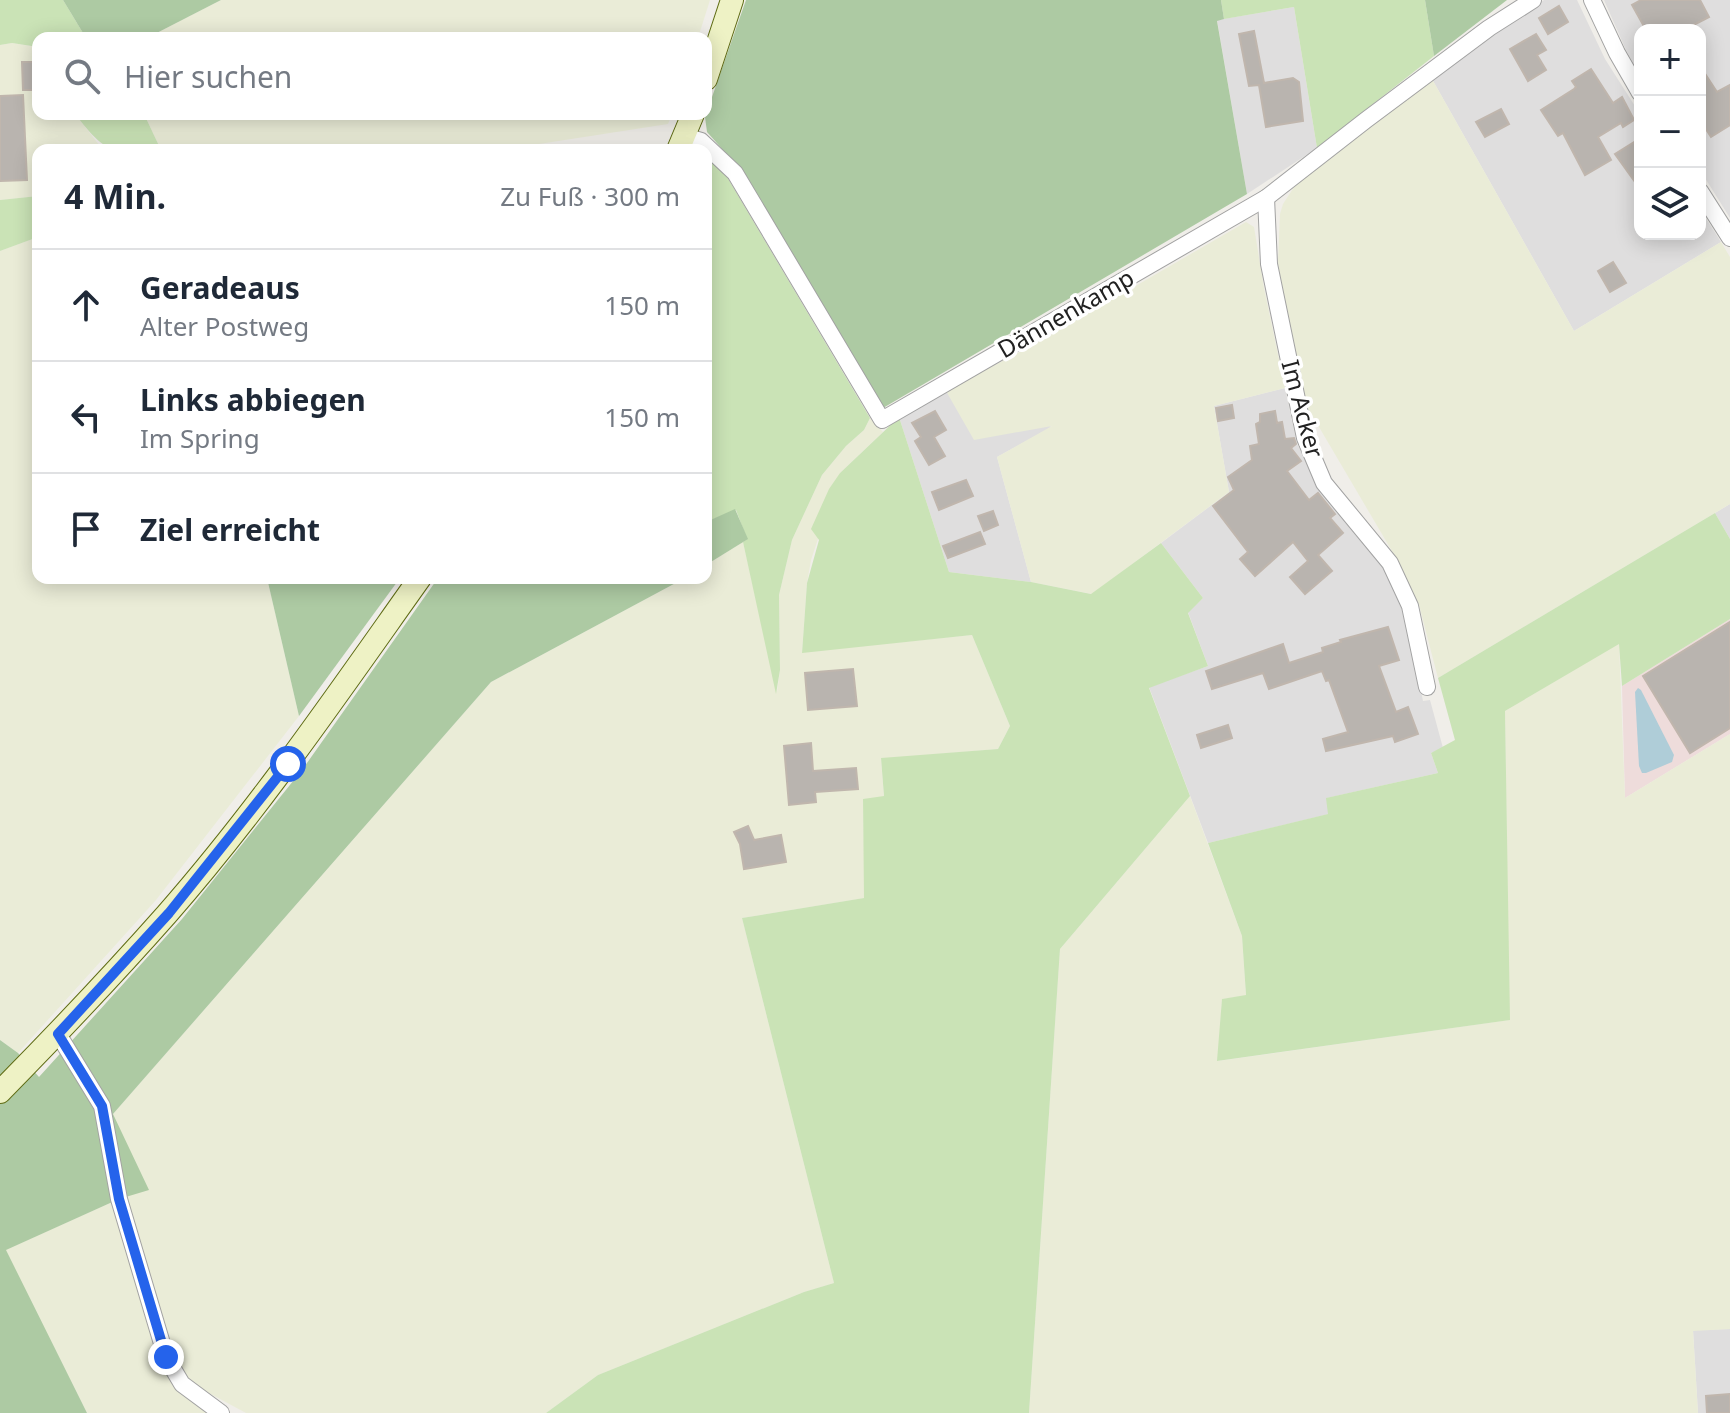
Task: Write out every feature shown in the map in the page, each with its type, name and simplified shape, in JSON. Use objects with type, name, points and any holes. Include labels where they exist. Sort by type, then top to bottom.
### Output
[{"type":"main road","points":[[712,61],[732,0]]},
{"type":"main road","points":[[681,143],[691,120]]},
{"type":"main road","points":[[0,1092],[169,913],[288,764],[416,584]]},
{"type":"street","name":"Dännenkamp","points":[[712,151],[735,173],[882,420],[1266,198],[1452,55],[1533,0]]},
{"type":"street","points":[[1592,0],[1634,83]]},
{"type":"street","name":"Dännenkamp","points":[[681,143],[701,141],[704,144]]},
{"type":"street","name":"Im Acker","points":[[1266,198],[1269,264],[1305,438],[1324,483],[1390,563],[1410,606],[1427,687]]},
{"type":"street","points":[[1706,200],[1730,238]]},
{"type":"street","points":[[58,1034],[102,1106],[119,1199],[166,1357],[191,1393],[221,1413]]},
{"type":"shaded area","points":[[1544,0],[1577,0],[1605,59],[1634,105],[1634,240],[1706,240],[1706,218],[1721,242],[1574,331],[1432,79]]},
{"type":"shaded area","points":[[1604,0],[1730,0],[1730,218],[1706,180],[1706,24],[1634,24],[1634,64]]},
{"type":"shaded area","points":[[1294,7],[1317,148],[1247,194],[1217,20]]},
{"type":"shaded area","points":[[1285,388],[1297,444],[1313,473],[1386,569],[1404,608],[1423,701],[1430,700],[1443,748],[1431,753],[1438,773],[1327,798],[1329,814],[1208,843],[1149,687],[1208,666],[1188,612],[1203,598],[1161,543],[1229,492],[1214,406]]},
{"type":"shaded area","points":[[946,391],[1052,427],[997,457],[1031,582],[949,572],[899,417]]},
{"type":"shaded area","points":[[1730,504],[1730,539],[1715,513]]},
{"type":"shaded area","points":[[1730,619],[1730,734],[1625,798],[1622,686]]},
{"type":"shaded area","points":[[1730,1329],[1730,1413],[1698,1413],[1693,1330]]},
{"type":"green space","points":[[0,0],[63,0],[82,32],[32,32],[32,46],[12,43],[0,45]]},
{"type":"green space","points":[[63,0],[221,0],[159,32],[82,32]]},
{"type":"green space","points":[[221,0],[710,0],[700,32],[159,32]]},
{"type":"green space","points":[[746,0],[1221,0],[1224,19],[1217,21],[1247,194],[883,408],[740,169],[707,132],[705,120],[712,120],[712,97]]},
{"type":"green space","points":[[1221,0],[1425,0],[1434,56],[1317,148],[1294,7],[1224,19]]},
{"type":"green space","points":[[1425,0],[1507,0],[1434,56]]},
{"type":"green space","points":[[12,43],[32,46],[32,120],[80,120],[98,144],[32,144],[32,197],[0,200],[0,45]]},
{"type":"green space","points":[[1432,79],[1574,331],[1721,242],[1730,257],[1730,504],[1438,678],[1419,605],[1399,563],[1299,393],[1278,263],[1280,214],[1296,184]]},
{"type":"green space","points":[[80,120],[147,120],[158,144],[103,144]]},
{"type":"green space","points":[[147,120],[670,120],[668,124],[539,144],[158,144]]},
{"type":"green space","points":[[712,159],[717,160],[870,418],[864,430],[822,475],[792,540],[779,595],[780,670],[776,694],[743,542],[747,539],[736,510],[712,520]]},
{"type":"green space","points":[[32,197],[32,239],[0,251],[0,200]]},
{"type":"green space","points":[[1246,222],[1254,227],[1285,388],[1214,406],[1229,492],[1092,594],[1031,582],[997,457],[1052,426],[974,440],[946,391],[1044,339]]},
{"type":"green space","points":[[32,239],[32,584],[268,584],[299,716],[156,900],[18,1053],[0,1040],[0,251]]},
{"type":"green space","points":[[899,417],[949,572],[1031,582],[1091,594],[1161,543],[1203,598],[1188,613],[1208,666],[1149,688],[1190,796],[1060,949],[1029,1413],[546,1413],[598,1375],[804,1292],[834,1283],[742,918],[864,898],[863,799],[884,796],[881,758],[998,749],[1010,726],[972,635],[802,653],[807,583],[819,540],[811,529],[829,489],[840,473]]},
{"type":"green space","points":[[870,418],[883,432],[840,473],[811,560],[802,652],[972,635],[1010,726],[998,749],[881,759],[884,797],[863,800],[865,898],[742,918],[834,1283],[804,1292],[598,1375],[546,1413],[246,1413],[183,1379],[126,1220],[174,1387],[214,1413],[87,1413],[5,1250],[119,1199],[113,1114],[491,682],[674,584],[712,584],[712,561],[743,542],[777,692],[780,670],[779,595],[792,540],[822,475],[864,430]]},
{"type":"green space","points":[[735,509],[748,539],[712,561],[712,519]]},
{"type":"green space","points":[[1715,513],[1730,539],[1730,619],[1622,686],[1619,644],[1505,711],[1510,1020],[1217,1061],[1222,999],[1246,995],[1242,936],[1208,843],[1328,814],[1326,798],[1438,773],[1431,753],[1455,740],[1438,678]]},
{"type":"green space","points":[[268,584],[396,584],[299,716]]},
{"type":"green space","points":[[434,584],[674,584],[491,682],[113,1114],[149,1190],[119,1199],[6,1250],[87,1413],[0,1413],[0,1040],[18,1053],[39,1077],[182,919],[302,770]]},
{"type":"green space","points":[[1619,643],[1625,798],[1730,734],[1730,1329],[1693,1331],[1698,1413],[1029,1413],[1060,949],[1190,796],[1242,936],[1246,996],[1222,999],[1218,1061],[1509,1020],[1505,711]]},
{"type":"water","points":[[1638,688],[1674,755],[1672,762],[1646,773],[1642,773],[1639,766],[1635,692]]},
{"type":"building","points":[[1641,0],[1700,0],[1709,17],[1696,24],[1643,24],[1632,5]]},
{"type":"building","points":[[1559,6],[1568,22],[1548,34],[1539,18]]},
{"type":"building","points":[[1254,31],[1264,83],[1293,78],[1299,82],[1303,121],[1266,127],[1259,85],[1249,86],[1239,34]]},
{"type":"building","points":[[1536,34],[1546,50],[1537,55],[1546,70],[1528,81],[1510,49]]},
{"type":"building","points":[[22,62],[32,62],[32,90],[23,90]]},
{"type":"building","points":[[1591,69],[1613,103],[1622,97],[1634,120],[1623,127],[1621,123],[1598,137],[1611,160],[1585,175],[1563,133],[1558,136],[1541,110],[1574,89],[1576,87],[1572,81]]},
{"type":"building","points":[[1706,75],[1717,92],[1730,85],[1730,125],[1711,137],[1706,129]]},
{"type":"building","points":[[23,95],[27,180],[0,181],[0,96]]},
{"type":"building","points":[[1501,109],[1509,124],[1485,137],[1476,122]]},
{"type":"building","points":[[1634,142],[1634,181],[1615,154]]},
{"type":"building","points":[[1613,262],[1626,283],[1610,292],[1598,271]]},
{"type":"building","points":[[1232,405],[1234,418],[1218,421],[1216,408]]},
{"type":"building","points":[[935,411],[946,430],[934,437],[945,456],[929,465],[915,441],[921,437],[912,423]]},
{"type":"building","points":[[1275,411],[1277,423],[1282,422],[1285,439],[1294,438],[1296,444],[1291,448],[1301,461],[1287,471],[1309,500],[1318,493],[1335,514],[1330,518],[1343,533],[1318,555],[1332,571],[1305,594],[1290,577],[1308,561],[1293,542],[1255,576],[1240,559],[1248,552],[1213,506],[1234,490],[1228,477],[1252,460],[1250,446],[1259,444],[1256,424],[1260,422],[1260,414]]},
{"type":"building","points":[[966,480],[973,496],[939,510],[932,492]]},
{"type":"building","points":[[993,511],[998,525],[984,531],[978,516]]},
{"type":"building","points":[[980,532],[985,544],[948,558],[943,546]]},
{"type":"building","points":[[1730,622],[1730,728],[1690,753],[1643,676]]},
{"type":"building","points":[[1388,627],[1399,660],[1379,666],[1396,712],[1408,707],[1418,734],[1395,742],[1393,736],[1326,751],[1323,739],[1348,732],[1329,680],[1326,681],[1322,671],[1269,689],[1263,673],[1212,689],[1206,671],[1283,644],[1289,663],[1323,652],[1322,648],[1340,640]]},
{"type":"building","points":[[853,669],[857,706],[808,710],[805,673]]},
{"type":"building","points":[[1228,725],[1232,738],[1201,748],[1197,735]]},
{"type":"building","points":[[811,743],[813,771],[856,768],[858,789],[815,792],[816,802],[789,805],[784,746]]},
{"type":"building","points":[[748,826],[754,840],[781,835],[786,862],[744,869],[740,844],[734,832]]},
{"type":"building","points":[[1730,1394],[1730,1413],[1707,1413],[1706,1396]]},
{"type":"route","points":[[166,1357],[119,1199],[102,1106],[58,1034],[169,913],[288,764]]}]
